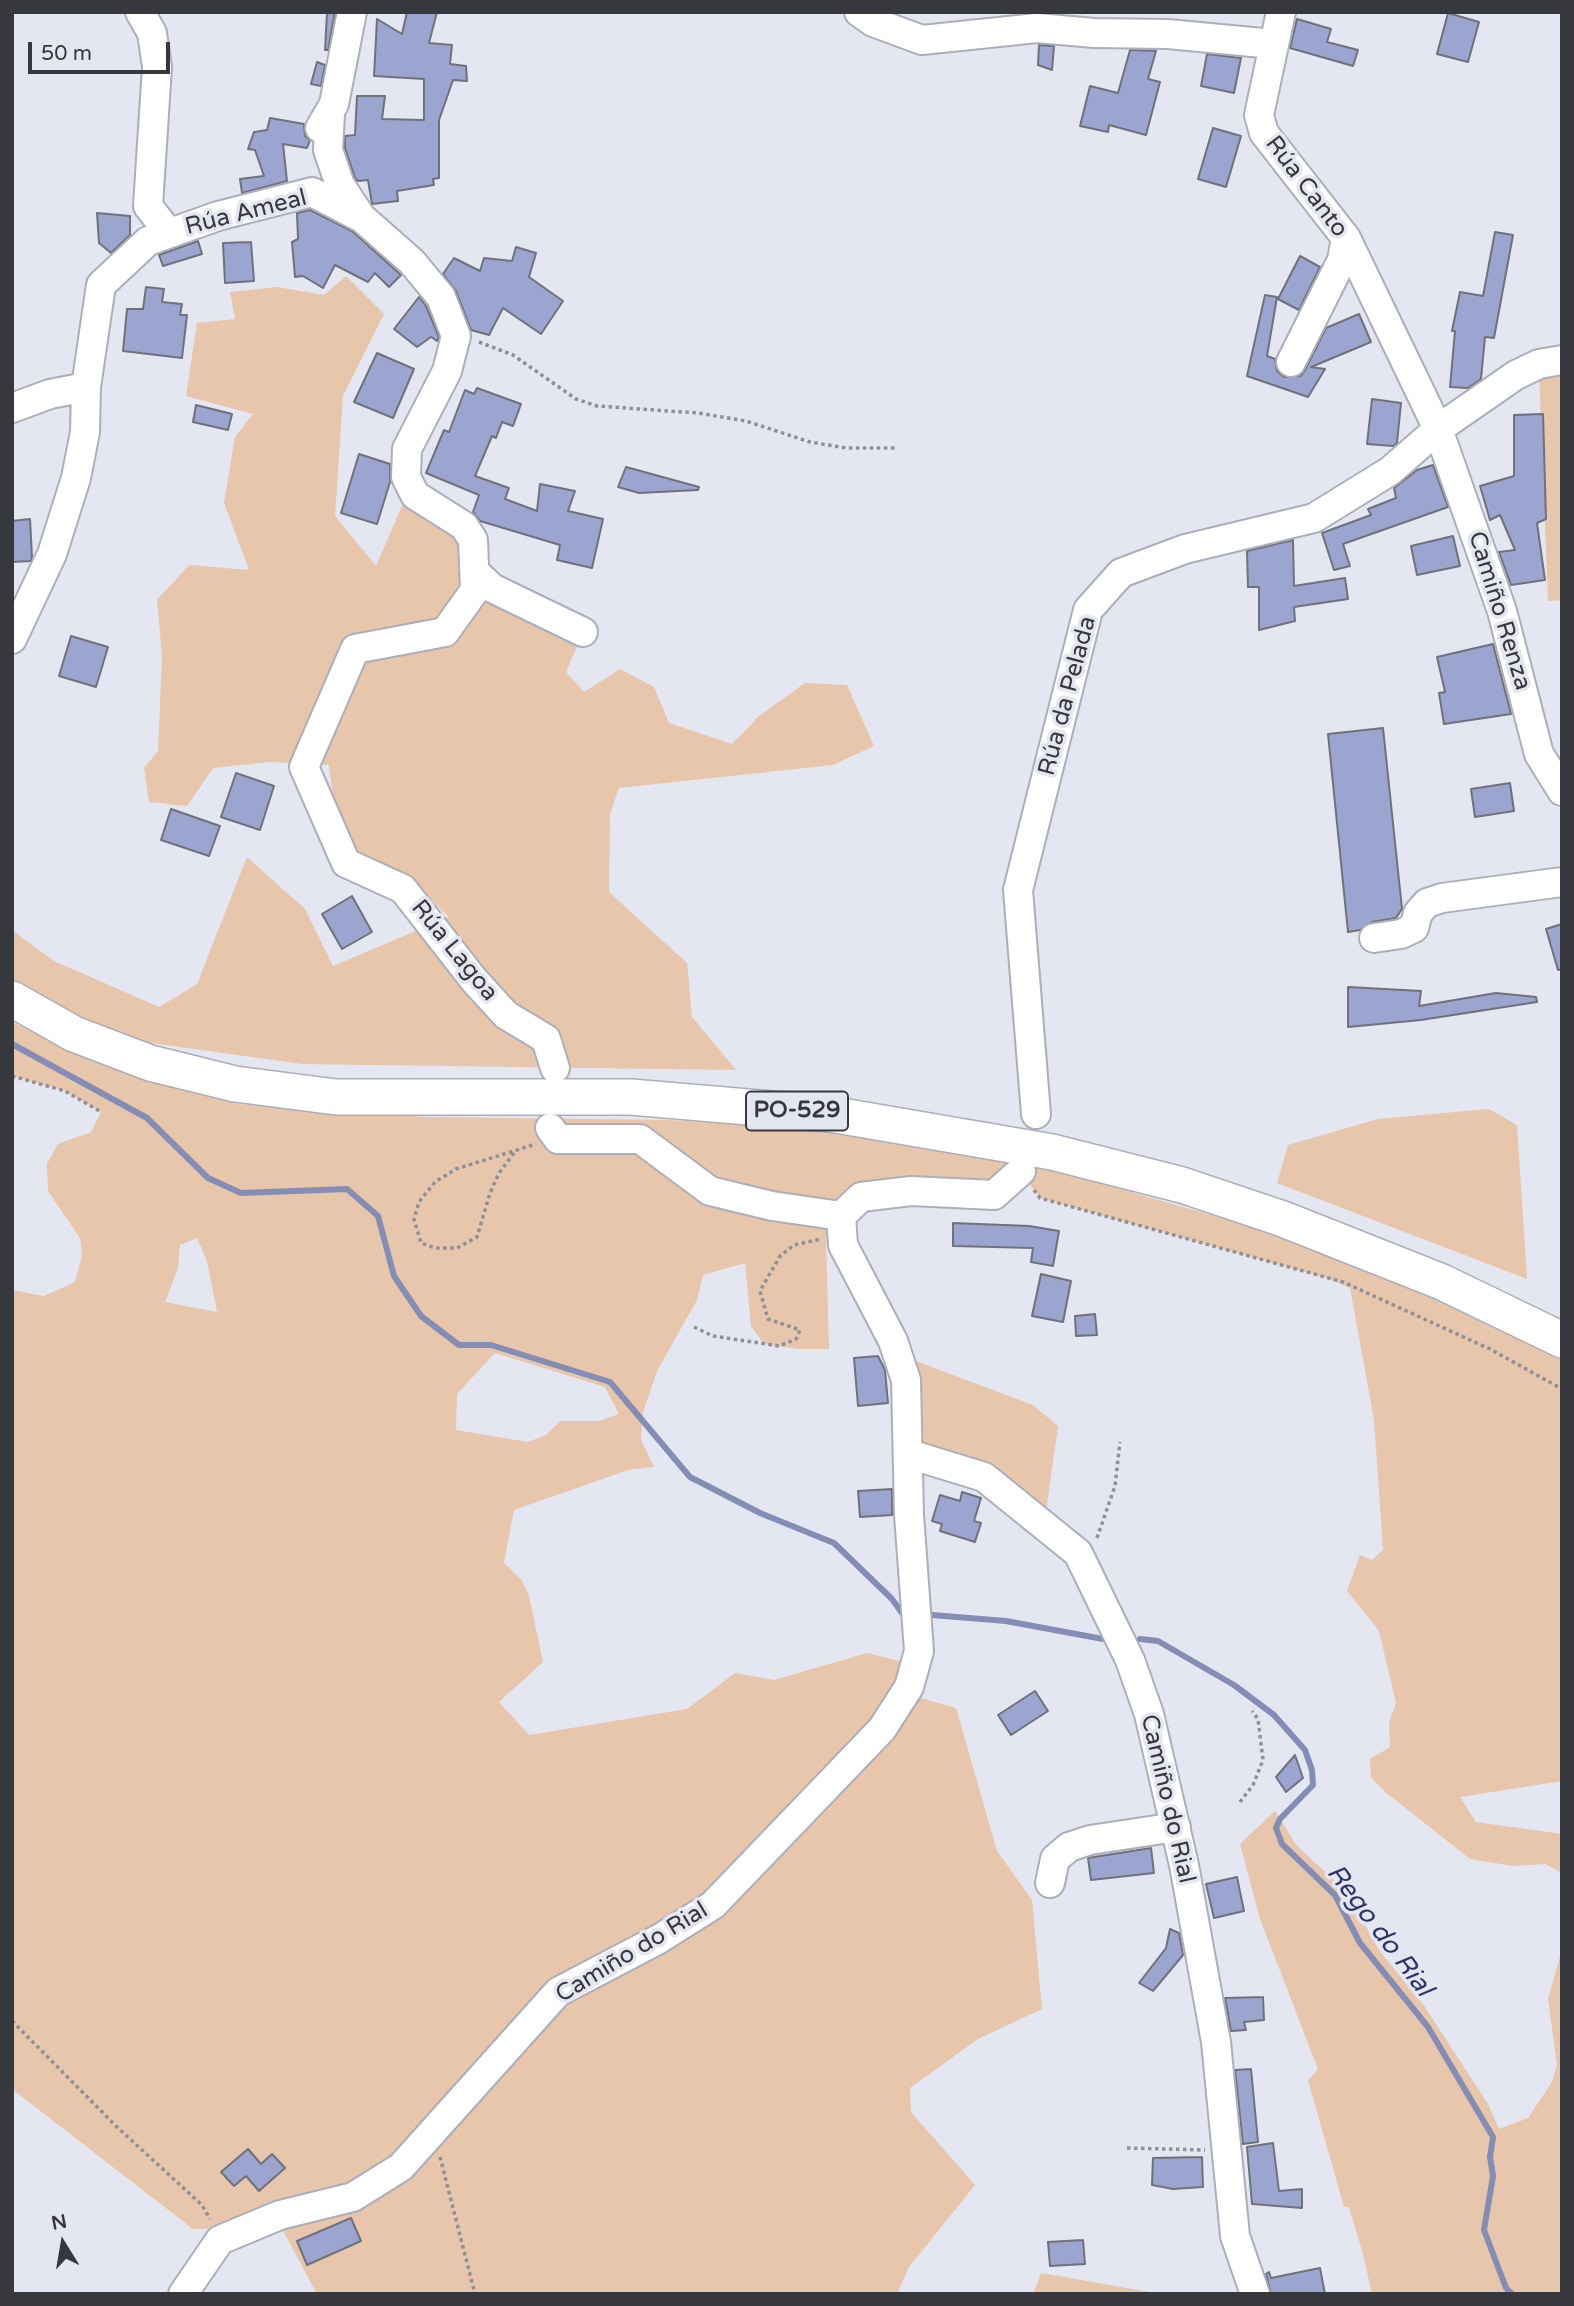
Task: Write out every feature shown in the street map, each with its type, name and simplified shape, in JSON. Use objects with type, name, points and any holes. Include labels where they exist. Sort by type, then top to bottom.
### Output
[{"type":"main road","name":"PO-529","points":[[12,999],[74,1034],[150,1063],[235,1084],[336,1097],[631,1097],[817,1112],[1052,1152],[1182,1185],[1283,1219],[1442,1282],[1562,1340]]},
{"type":"street","name":"Rúa Ameal","points":[[139,12],[152,33],[157,67],[148,206],[169,233]]},
{"type":"street","points":[[352,12],[352,23],[330,114],[328,150],[331,163],[340,186],[361,217],[412,262],[441,297],[456,335]]},
{"type":"street","points":[[859,12],[873,22],[922,40],[1037,28],[1094,33],[1168,34],[1273,44]]},
{"type":"street","name":"Rúa Canto","points":[[1281,12],[1259,115],[1264,133],[1346,238],[1438,429]]},
{"type":"street","points":[[312,192],[315,140],[330,114]]},
{"type":"street","name":"Rúa Ameal","points":[[12,639],[52,554],[76,478],[85,432],[86,387],[101,285],[148,241],[218,216],[312,192],[361,217]]},
{"type":"street","points":[[1291,362],[1342,260],[1346,238]]},
{"type":"street","name":"Rúa Lagoa","points":[[456,335],[447,372],[407,449],[406,477],[415,495],[464,527],[473,540],[475,590],[445,632],[355,649],[304,768],[346,863],[403,889],[474,980],[506,1015],[546,1039],[555,1068]]},
{"type":"street","name":"Rúa da Pelada","points":[[1035,1114],[1018,890],[1088,610],[1121,573],[1185,549],[1314,518],[1390,471],[1438,429],[1516,376],[1539,364],[1562,360]]},
{"type":"street","points":[[12,408],[50,394],[86,387]]},
{"type":"street","name":"Camiño Renza","points":[[1438,429],[1502,611],[1539,754],[1562,791]]},
{"type":"street","points":[[475,572],[492,588],[583,632]]},
{"type":"street","points":[[1374,938],[1401,934],[1414,928],[1418,913],[1427,903],[1442,898],[1562,882]]},
{"type":"street","points":[[554,1133],[640,1139],[710,1191],[772,1206],[841,1216],[860,1197],[911,1191],[994,1195],[1021,1171]]},
{"type":"street","name":"Camiño do Rial","points":[[220,2240],[280,2215],[353,2197],[401,2168],[558,1992],[659,1939],[713,1905],[882,1728],[909,1688],[919,1651],[909,1515],[906,1380],[893,1341],[843,1245],[841,1216]]},
{"type":"street","name":"Camiño do Rial","points":[[909,1454],[984,1477],[1078,1553],[1134,1671],[1149,1714],[1176,1827],[1216,2042],[1224,2151],[1235,2236],[1255,2294]]},
{"type":"street","points":[[1049,1883],[1055,1859],[1069,1847],[1090,1840],[1176,1827]]},
{"type":"street","points":[[183,2294],[220,2240]]},
{"type":"path","points":[[456,335],[513,355],[576,399],[597,406],[698,413],[746,421],[810,442],[846,448],[896,448]]},
{"type":"path","points":[[12,1076],[65,1091],[101,1112]]},
{"type":"path","points":[[514,1153],[499,1173],[490,1193],[477,1237],[457,1248],[435,1248],[421,1243],[414,1219],[419,1202],[435,1182],[456,1169],[514,1153],[554,1133]]},
{"type":"path","points":[[1021,1171],[1040,1198],[1343,1283],[1490,1349],[1562,1389]]},
{"type":"path","points":[[694,1327],[713,1336],[779,1346],[796,1339],[800,1330],[768,1319],[760,1291],[780,1256],[794,1245],[826,1238],[841,1216]]},
{"type":"path","points":[[1096,1540],[1115,1486],[1120,1442]]},
{"type":"path","points":[[1240,1802],[1253,1785],[1263,1760],[1258,1719],[1252,1711]]},
{"type":"path","points":[[12,2021],[118,2129],[202,2205],[220,2240]]},
{"type":"path","points":[[433,2131],[475,2294]]},
{"type":"path","points":[[1127,2148],[1224,2151]]},
{"type":"shaded area","points":[[346,276],[384,314],[343,396],[335,516],[376,566],[405,499],[462,538],[476,590],[581,637],[566,672],[584,692],[620,669],[654,687],[669,723],[732,744],[759,716],[805,683],[847,685],[874,746],[833,765],[619,788],[610,814],[609,892],[687,963],[692,1017],[736,1070],[302,1064],[137,1041],[32,995],[12,981],[12,930],[54,961],[159,1007],[197,984],[247,857],[305,909],[333,966],[449,917],[411,881],[359,855],[333,796],[329,765],[269,762],[213,768],[187,806],[149,802],[144,768],[158,751],[162,656],[157,600],[189,565],[249,570],[224,503],[235,437],[253,414],[186,396],[197,323],[235,319],[230,292],[277,287],[324,295]]},
{"type":"shaded area","points":[[1562,360],[1562,600],[1548,601],[1539,372]]},
{"type":"shaded area","points":[[12,1022],[140,1079],[239,1104],[427,1117],[670,1120],[809,1129],[1040,1166],[1326,1248],[1562,1353],[1562,1781],[1460,1797],[1476,1822],[1562,1834],[1562,1873],[1545,1864],[1513,1866],[1470,1859],[1384,1791],[1371,1777],[1370,1759],[1390,1747],[1389,1723],[1396,1703],[1379,1631],[1347,1591],[1360,1555],[1372,1560],[1383,1550],[1374,1420],[1350,1288],[1327,1278],[1040,1198],[1021,1172],[994,1195],[911,1191],[841,1216],[826,1238],[829,1349],[798,1349],[764,1344],[751,1326],[745,1263],[703,1275],[697,1300],[657,1371],[643,1412],[641,1440],[654,1467],[628,1470],[514,1510],[504,1563],[522,1580],[529,1596],[543,1662],[499,1702],[529,1735],[687,1709],[735,1673],[774,1680],[867,1653],[915,1665],[917,1697],[956,1708],[997,1851],[1032,1900],[1042,2009],[978,2039],[910,2088],[911,2112],[975,2185],[909,2267],[897,2294],[317,2294],[281,2227],[193,2229],[12,2089],[12,1290],[44,1296],[75,1282],[82,1255],[80,1238],[48,1191],[47,1164],[58,1144],[91,1132],[101,1112],[65,1091],[12,1076]],"holes":[[[197,1238],[207,1261],[217,1312],[165,1302],[178,1268],[180,1245]],[[495,1353],[605,1387],[619,1414],[599,1421],[560,1421],[546,1435],[528,1442],[456,1430],[457,1394]]]},
{"type":"shaded area","points":[[1489,1109],[1517,1125],[1527,1279],[1277,1183],[1288,1145],[1378,1119]]},
{"type":"shaded area","points":[[897,1354],[1033,1405],[1058,1426],[1044,1525],[984,1477],[909,1454]]},
{"type":"shaded area","points":[[1275,1811],[1297,1846],[1333,1879],[1356,1909],[1379,1950],[1425,2007],[1488,2104],[1499,2129],[1528,2118],[1552,2082],[1557,2065],[1548,1999],[1562,1949],[1562,2294],[1372,2294],[1349,2207],[1344,2207],[1308,2080],[1318,2069],[1260,1919],[1240,1844]]},
{"type":"shaded area","points":[[1041,2273],[1162,2294],[1033,2294]]},
{"type":"building","points":[[327,12],[335,12],[328,50],[325,50]]},
{"type":"building","points":[[407,12],[437,12],[429,43],[452,45],[450,64],[466,66],[467,81],[453,80],[439,120],[439,178],[433,179],[434,185],[397,191],[398,201],[372,204],[368,180],[358,181],[355,178],[345,148],[345,136],[355,135],[357,96],[385,96],[382,119],[424,120],[424,79],[374,76],[377,19],[402,34]]},
{"type":"building","points":[[1448,13],[1479,22],[1468,62],[1437,54]]},
{"type":"building","points":[[1297,19],[1331,29],[1327,42],[1358,50],[1353,66],[1290,48]]},
{"type":"building","points":[[1039,45],[1054,46],[1052,70],[1038,65]]},
{"type":"building","points":[[1130,50],[1156,51],[1148,79],[1160,82],[1146,135],[1109,125],[1108,132],[1080,126],[1090,86],[1118,93]]},
{"type":"building","points":[[1207,54],[1241,58],[1234,93],[1201,86]]},
{"type":"building","points":[[317,62],[325,65],[321,86],[311,84]]},
{"type":"building","points":[[270,118],[304,124],[305,136],[310,140],[307,148],[283,144],[287,181],[242,193],[240,179],[264,176],[255,150],[248,149],[254,132],[267,130]]},
{"type":"building","points":[[1213,128],[1241,136],[1226,187],[1198,179]]},
{"type":"building","points":[[310,210],[352,231],[401,275],[389,287],[375,273],[368,282],[335,265],[323,288],[303,276],[295,277],[292,242],[298,239],[297,213]]},
{"type":"building","points":[[97,213],[130,216],[130,235],[111,253],[99,243]]},
{"type":"building","points":[[1495,232],[1513,235],[1494,338],[1485,337],[1481,379],[1468,388],[1450,387],[1455,331],[1452,331],[1460,292],[1483,296]]},
{"type":"building","points":[[198,241],[202,254],[163,266],[159,255]]},
{"type":"building","points":[[251,242],[254,281],[225,283],[223,243]]},
{"type":"building","points":[[516,247],[536,253],[529,277],[563,301],[541,334],[503,308],[489,335],[471,330],[456,291],[443,274],[454,258],[480,271],[484,258],[512,261]]},
{"type":"building","points":[[1300,256],[1320,267],[1299,310],[1278,299]]},
{"type":"building","points":[[146,287],[164,289],[162,302],[182,304],[180,315],[187,315],[182,358],[123,351],[127,309],[143,309]]},
{"type":"building","points":[[1265,295],[1277,297],[1267,356],[1275,359],[1277,371],[1284,377],[1300,376],[1326,328],[1359,314],[1371,342],[1311,367],[1325,369],[1308,397],[1247,376]]},
{"type":"building","points":[[419,297],[426,306],[439,337],[437,341],[431,337],[417,347],[394,329]]},
{"type":"building","points":[[377,353],[414,369],[393,418],[354,402]]},
{"type":"building","points":[[477,388],[521,404],[513,426],[502,422],[496,438],[492,436],[475,476],[509,488],[505,499],[537,511],[540,484],[575,491],[568,511],[603,519],[592,568],[557,560],[560,545],[480,521],[473,512],[479,495],[426,473],[444,430],[449,432],[465,390],[474,394]]},
{"type":"building","points":[[1372,399],[1401,403],[1397,443],[1393,446],[1367,444]]},
{"type":"building","points":[[196,405],[232,414],[228,430],[193,422]]},
{"type":"building","points":[[1543,414],[1546,519],[1537,523],[1545,580],[1511,585],[1499,552],[1515,550],[1500,515],[1490,520],[1480,486],[1514,476],[1514,415]]},
{"type":"building","points":[[359,454],[390,464],[390,482],[377,524],[341,513]]},
{"type":"building","points":[[1433,465],[1448,507],[1343,544],[1350,566],[1334,570],[1322,533],[1371,515],[1368,509],[1396,498],[1394,488],[1417,470]]},
{"type":"building","points":[[626,467],[699,487],[698,490],[639,493],[618,487]]},
{"type":"building","points":[[30,519],[31,561],[12,562],[12,521]]},
{"type":"building","points":[[1453,536],[1460,566],[1417,575],[1411,546]]},
{"type":"building","points":[[1293,540],[1294,586],[1345,578],[1348,599],[1294,607],[1295,621],[1259,630],[1259,587],[1248,587],[1247,551]]},
{"type":"building","points":[[71,636],[108,647],[96,687],[59,676]]},
{"type":"building","points":[[1493,644],[1511,714],[1444,724],[1439,693],[1445,692],[1437,657]]},
{"type":"building","points":[[1383,728],[1402,909],[1396,918],[1372,922],[1360,930],[1348,932],[1328,734]]},
{"type":"building","points":[[236,773],[274,786],[260,830],[221,817]]},
{"type":"building","points":[[1510,783],[1514,811],[1475,817],[1471,789]]},
{"type":"building","points":[[171,809],[220,826],[209,856],[161,840]]},
{"type":"building","points":[[352,896],[372,932],[342,949],[322,914]]},
{"type":"building","points":[[1562,924],[1562,969],[1558,970],[1546,929]]},
{"type":"building","points":[[1348,987],[1421,991],[1419,1006],[1496,993],[1536,997],[1537,1002],[1421,1020],[1348,1027]]},
{"type":"building","points":[[953,1223],[1029,1226],[1059,1231],[1053,1266],[1031,1262],[1033,1248],[953,1246]]},
{"type":"building","points":[[1041,1274],[1071,1281],[1063,1322],[1032,1316]]},
{"type":"building","points":[[1095,1314],[1097,1335],[1076,1336],[1075,1316]]},
{"type":"building","points":[[878,1356],[885,1370],[888,1403],[858,1406],[854,1358]]},
{"type":"building","points":[[892,1489],[892,1515],[860,1517],[858,1491]]},
{"type":"building","points":[[962,1492],[981,1498],[974,1521],[981,1523],[975,1542],[940,1531],[942,1524],[932,1521],[940,1495],[960,1501]]},
{"type":"building","points":[[1035,1691],[1048,1711],[1011,1735],[998,1715]]},
{"type":"building","points":[[1295,1755],[1303,1778],[1286,1792],[1276,1777]]},
{"type":"building","points":[[1151,1848],[1154,1873],[1091,1880],[1088,1858]]},
{"type":"building","points":[[1237,1877],[1244,1911],[1214,1918],[1206,1884]]},
{"type":"building","points":[[1170,1929],[1179,1933],[1183,1955],[1153,1991],[1139,1983],[1166,1948]]},
{"type":"building","points":[[1263,1997],[1264,2020],[1244,2022],[1246,2030],[1231,2031],[1225,1998]]},
{"type":"building","points":[[1251,2069],[1258,2142],[1243,2144],[1235,2070]]},
{"type":"building","points":[[1273,2143],[1279,2191],[1302,2189],[1302,2208],[1252,2204],[1247,2147]]},
{"type":"building","points":[[248,2149],[261,2164],[272,2154],[285,2168],[259,2191],[246,2176],[234,2186],[221,2172]]},
{"type":"building","points":[[1202,2157],[1203,2187],[1173,2189],[1152,2185],[1153,2158]]},
{"type":"building","points":[[351,2218],[361,2241],[307,2265],[297,2241]]},
{"type":"building","points":[[1083,2240],[1085,2264],[1050,2266],[1048,2242]]},
{"type":"building","points":[[1320,2268],[1325,2294],[1271,2294],[1266,2274],[1269,2272],[1271,2278]]},
{"type":"waterway","name":"Rego do Rial","points":[[12,1044],[147,1118],[208,1178],[241,1193],[347,1189],[378,1216],[394,1276],[421,1316],[459,1345],[491,1345],[610,1382],[690,1477],[760,1513],[834,1543],[892,1599],[902,1613]]},
{"type":"waterway","name":"Rego do Rial","points":[[932,1615],[1006,1621],[1103,1639]]},
{"type":"waterway","name":"Rego do Rial","points":[[1140,1639],[1158,1641],[1234,1685],[1274,1715],[1305,1750],[1312,1770],[1313,1785],[1280,1819],[1276,1828],[1282,1844],[1335,1895],[1360,1943],[1428,2027],[1493,2137],[1490,2157],[1493,2176],[1484,2230],[1506,2288],[1512,2294]]}]
